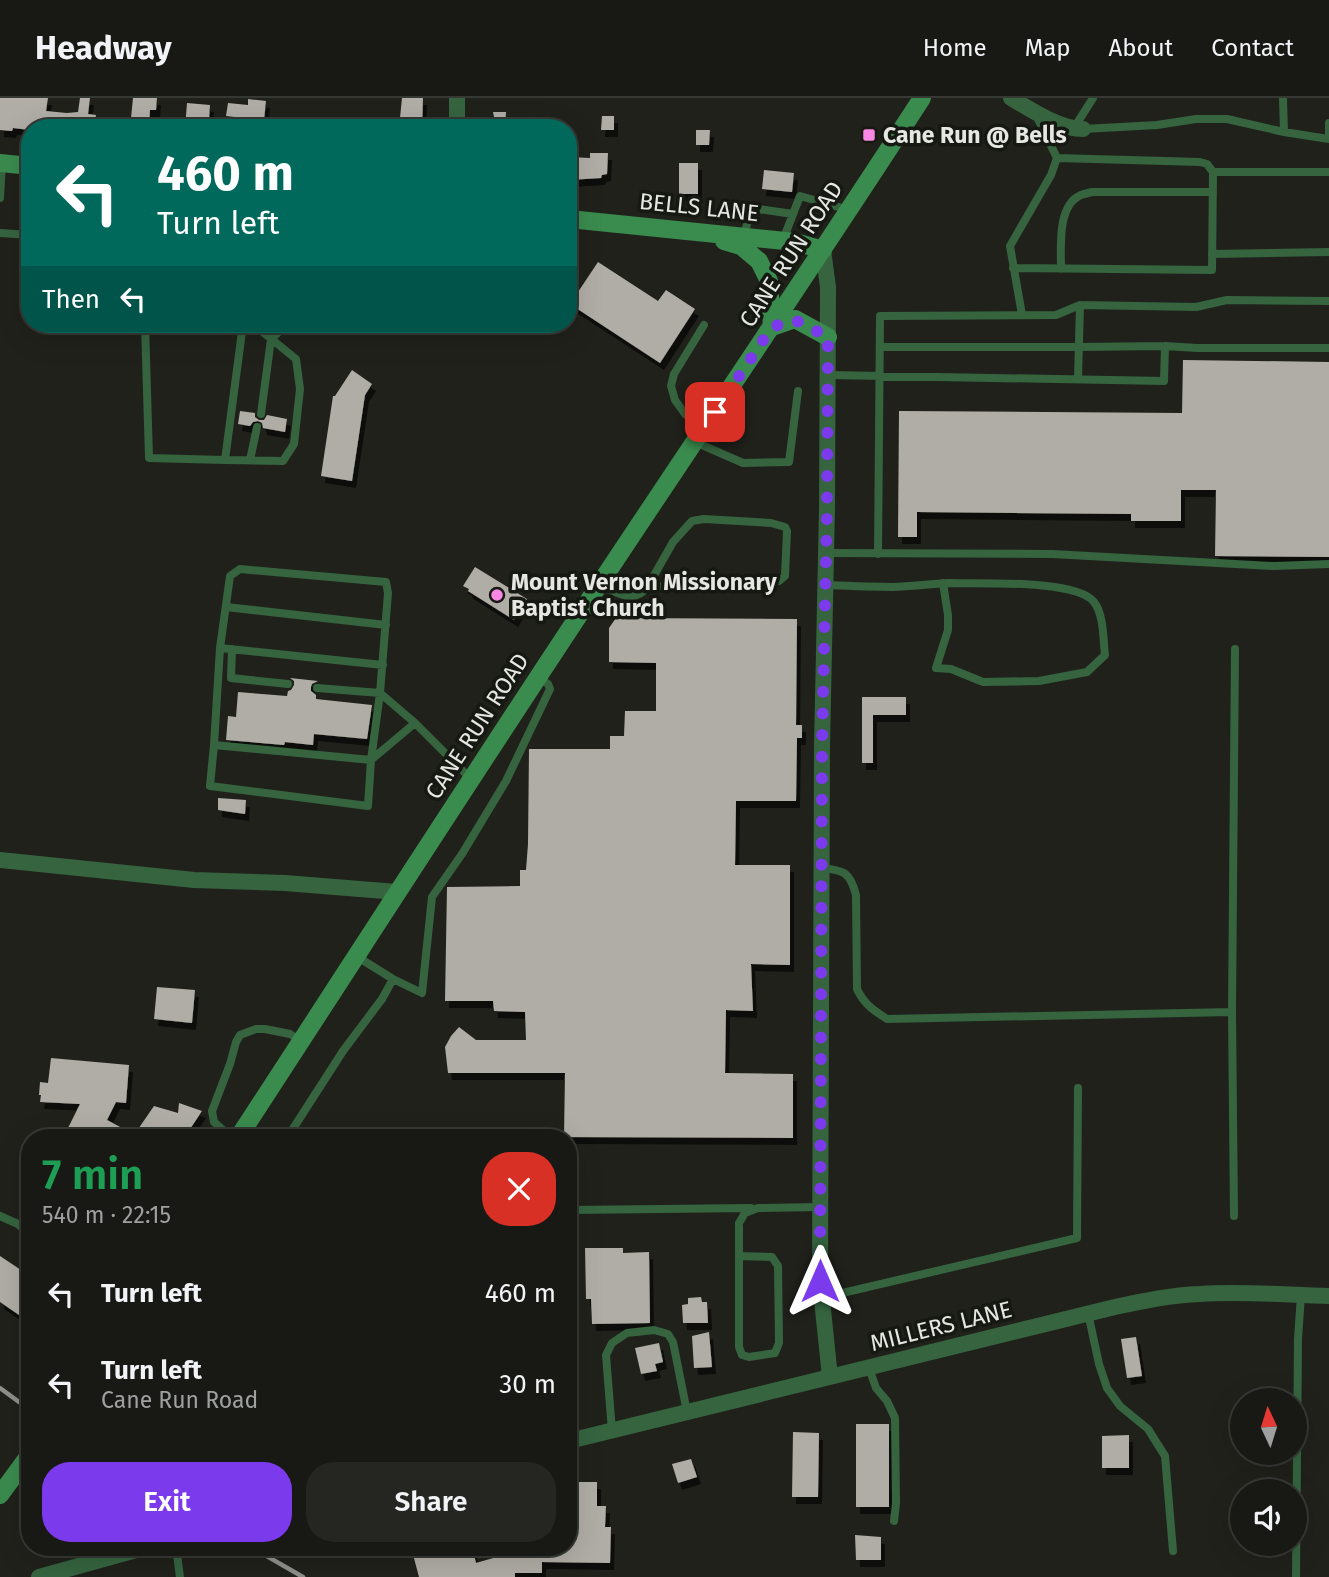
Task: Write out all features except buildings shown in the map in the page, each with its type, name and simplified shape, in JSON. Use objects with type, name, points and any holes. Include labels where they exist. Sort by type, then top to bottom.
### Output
[{"type":"main road","name":"CANE RUN ROAD","points":[[244,1129],[538,677],[922,98]]},
{"type":"main road","points":[[1,163],[21,165]]},
{"type":"main road","name":"BELLS LANE","points":[[577,220],[782,240],[823,250]]},
{"type":"main road","points":[[686,231],[741,246],[759,261],[769,281],[772,327],[795,320],[828,337]]},
{"type":"main road","points":[[0,1495],[21,1466]]},
{"type":"street","points":[[457,98],[457,119]]},
{"type":"street","points":[[1011,98],[1035,112],[1078,129]]},
{"type":"street","points":[[823,250],[828,286],[828,375],[821,869],[820,1281],[830,1377]]},
{"type":"street","points":[[0,860],[194,880],[285,883],[397,892]]},
{"type":"street","name":"MILLERS LANE","points":[[577,1439],[1153,1298],[1232,1293],[1329,1296]]},
{"type":"street","points":[[39,1577],[115,1556]]},
{"type":"lane","points":[[1093,98],[1078,129],[1157,125],[1196,118],[1227,119],[1329,139],[1329,122]]},
{"type":"lane","points":[[1283,98],[1284,132]]},
{"type":"lane","points":[[1021,315],[1010,246],[1051,176],[1057,158],[1035,112]]},
{"type":"lane","points":[[1013,268],[1212,270],[1213,172],[1207,164],[1057,158]]},
{"type":"lane","points":[[0,198],[1,163]]},
{"type":"lane","points":[[1213,172],[1329,172]]},
{"type":"lane","points":[[1061,269],[1062,222],[1068,207],[1078,196],[1092,192],[1213,192]]},
{"type":"lane","points":[[782,240],[800,196],[849,210]]},
{"type":"lane","points":[[744,237],[751,208],[793,214]]},
{"type":"lane","points":[[0,233],[21,234]]},
{"type":"lane","points":[[1212,254],[1329,252]]},
{"type":"lane","points":[[878,554],[880,316],[1056,315],[1080,305],[1196,307],[1227,300],[1329,300]]},
{"type":"lane","points":[[1078,380],[1080,305]]},
{"type":"lane","points":[[704,325],[674,374],[671,386],[675,400],[699,436],[743,463],[789,462],[798,391]]},
{"type":"lane","points":[[145,333],[149,458],[283,461],[294,443],[300,389],[296,359],[264,333]]},
{"type":"lane","points":[[225,460],[242,333]]},
{"type":"lane","points":[[261,414],[271,339],[277,333]]},
{"type":"lane","points":[[880,347],[1165,345],[1197,348],[1329,348]]},
{"type":"lane","points":[[828,375],[1164,381],[1165,345]]},
{"type":"lane","points":[[250,460],[257,427]]},
{"type":"lane","points":[[599,585],[628,596],[642,594],[673,542],[692,521],[704,519],[771,523],[788,531],[785,576],[779,581],[682,587],[648,586]]},
{"type":"lane","points":[[826,554],[1052,554],[1273,566],[1329,564]]},
{"type":"lane","points":[[240,569],[386,582],[386,625],[368,806],[210,786],[220,648],[230,576],[240,569]]},
{"type":"lane","points":[[825,585],[891,587],[943,583],[1045,586],[1086,594],[1098,608],[1105,655],[1087,672],[1039,681],[983,682],[951,669],[936,668],[948,630],[943,583]]},
{"type":"lane","points":[[226,607],[386,625]]},
{"type":"lane","points":[[220,648],[383,665]]},
{"type":"lane","points":[[232,649],[231,678],[288,684]]},
{"type":"lane","points":[[1234,1216],[1232,1012],[1235,649]]},
{"type":"lane","points":[[356,956],[422,993],[432,897],[462,854],[511,770],[550,689],[548,684],[538,677]]},
{"type":"lane","points":[[317,688],[380,693],[415,723],[471,779]]},
{"type":"lane","points":[[214,745],[371,760],[415,723]]},
{"type":"lane","points":[[821,869],[837,869],[846,873],[853,883],[856,895],[857,989],[869,1007],[887,1019],[1232,1012]]},
{"type":"lane","points":[[293,1129],[393,979]]},
{"type":"lane","points":[[222,1129],[214,1122],[212,1111],[240,1035],[256,1029],[265,1029],[290,1034],[301,1041]]},
{"type":"lane","points":[[821,1298],[1077,1238],[1078,1088]]},
{"type":"lane","points":[[577,1210],[820,1207]]},
{"type":"lane","points":[[739,1256],[772,1257],[778,1266],[779,1343],[775,1353],[749,1357],[743,1355],[739,1347],[739,1256],[739,1223],[745,1213],[758,1208]]},
{"type":"lane","points":[[0,1216],[21,1227]]},
{"type":"lane","points":[[1296,1577],[1298,1339],[1301,1295]]},
{"type":"lane","points":[[1088,1313],[1107,1388],[1120,1406],[1148,1429],[1165,1456],[1173,1551]]},
{"type":"lane","points":[[612,1431],[606,1355],[612,1343],[627,1333],[654,1329],[668,1334],[673,1342],[687,1412]]},
{"type":"lane","points":[[869,1368],[876,1388],[887,1401],[895,1418],[894,1521]]},
{"type":"lane","points":[[177,1556],[180,1577]]},
{"type":"railway","points":[[0,1388],[21,1403]]},
{"type":"railway","points":[[267,1556],[303,1577]]},
{"type":"place","name":"Cane Run @ Bells","points":[[869,135]]},
{"type":"place","name":"Mount Vernon Missionary Baptist Church","points":[[497,595]]},
{"type":"route","points":[[715,412],[772,327],[795,320],[828,337],[822,746],[820,1281]]}]
